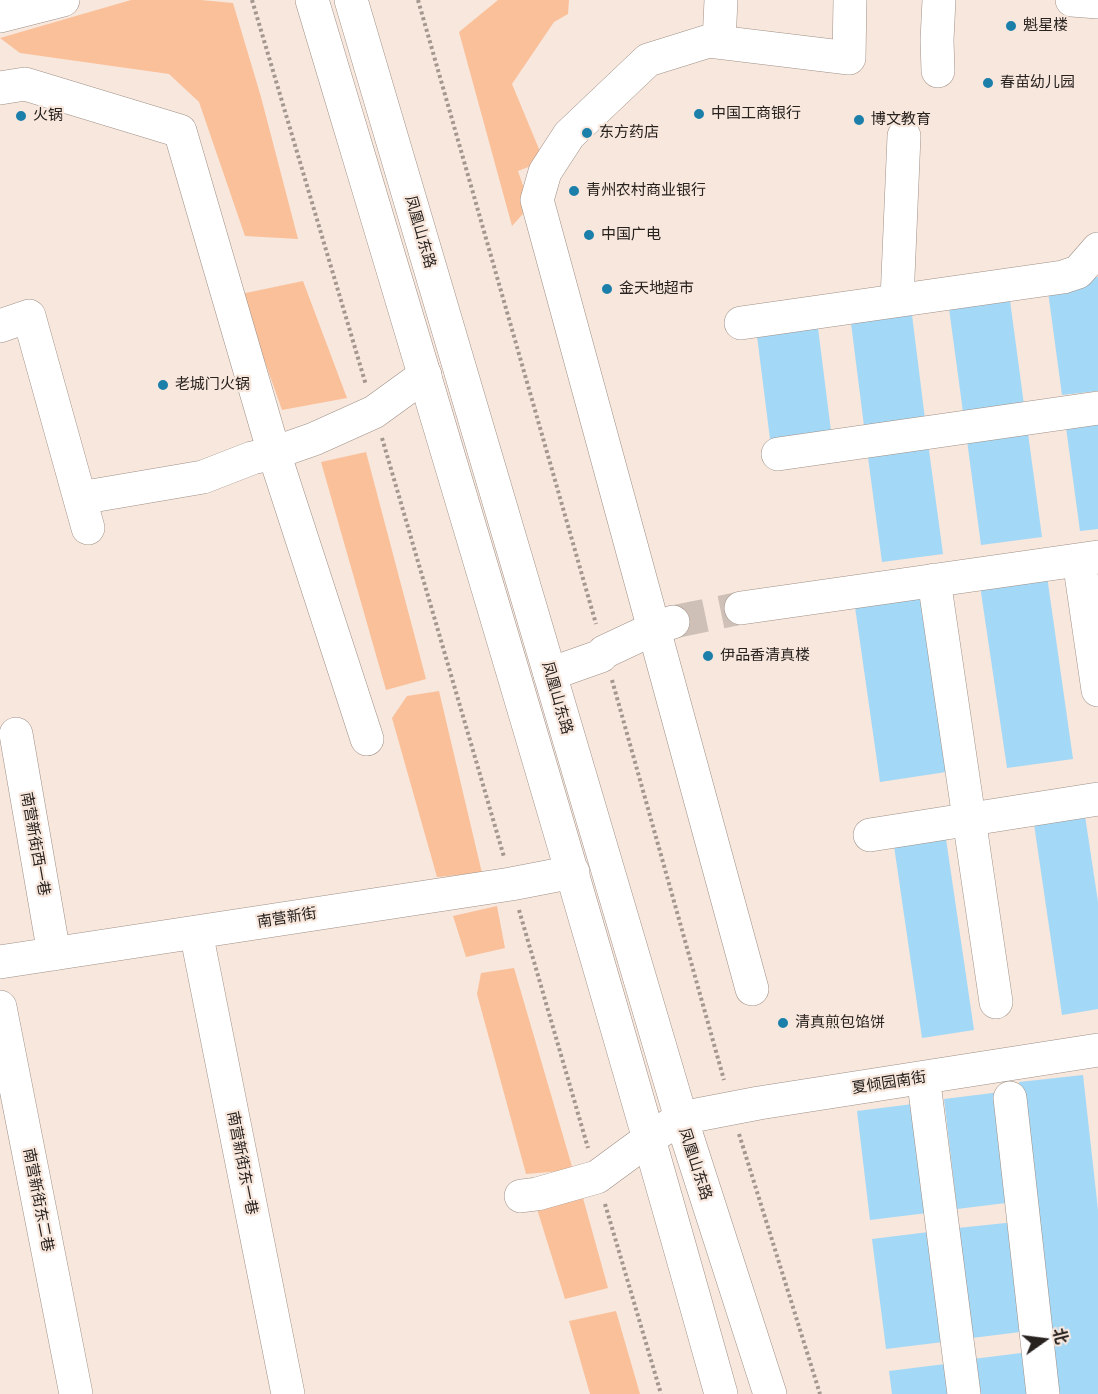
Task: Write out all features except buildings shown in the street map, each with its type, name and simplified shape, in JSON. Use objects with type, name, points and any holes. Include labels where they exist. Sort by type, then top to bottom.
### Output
[{"type":"street","points":[[0,16],[63,0]]},
{"type":"street","points":[[312,0],[573,872],[721,1394]]},
{"type":"street","name":"凤凰山东路","points":[[351,0],[681,1118],[770,1394]]},
{"type":"street","points":[[719,42],[721,0]]},
{"type":"street","points":[[752,989],[663,625],[537,200],[545,172],[569,135],[648,60],[709,41],[849,58],[850,0]]},
{"type":"street","points":[[938,71],[939,0]]},
{"type":"street","points":[[1072,0],[1098,2]]},
{"type":"street","points":[[0,88],[25,84],[180,131],[274,453],[367,739]]},
{"type":"street","points":[[897,300],[904,136]]},
{"type":"street","points":[[741,323],[1063,277],[1078,272],[1098,249]]},
{"type":"street","points":[[0,326],[29,316],[84,513],[203,477],[252,458],[314,439],[374,412],[424,375]]},
{"type":"street","points":[[778,454],[1098,408]]},
{"type":"street","points":[[741,608],[1089,559],[1098,690]]},
{"type":"street","points":[[934,580],[996,1002]]},
{"type":"street","points":[[550,674],[601,656],[604,652],[663,625]]},
{"type":"street","name":"南营新街西一巷","points":[[16,734],[54,954]]},
{"type":"street","points":[[870,835],[1098,799]]},
{"type":"street","name":"南营新街","points":[[0,962],[511,884],[573,872]]},
{"type":"street","name":"南营新街东一巷","points":[[196,932],[288,1394]]},
{"type":"street","name":"南营新街东二巷","points":[[0,1007],[76,1394]]},
{"type":"street","name":"夏倾园南街","points":[[681,1118],[1098,1050]]},
{"type":"street","points":[[925,1090],[964,1394]]},
{"type":"street","points":[[1010,1098],[1043,1394]]},
{"type":"street","points":[[522,1196],[597,1177],[681,1118]]},
{"type":"path","points":[[252,0],[661,1394]]},
{"type":"path","points":[[418,0],[732,1108],[820,1394]]},
{"type":"shaded area","points":[[131,0],[201,0],[233,3],[261,97],[298,239],[245,236],[199,102],[169,74],[20,53],[0,38]]},
{"type":"shaded area","points":[[498,0],[569,0],[568,14],[554,22],[512,84],[544,161],[518,171],[530,206],[512,226],[459,32]]},
{"type":"shaded area","points":[[303,281],[347,398],[282,410],[241,294]]},
{"type":"shaded area","points":[[366,452],[426,679],[386,690],[321,462]]},
{"type":"shaded area","points":[[439,691],[482,873],[437,877],[392,718],[407,696]]},
{"type":"shaded area","points":[[497,906],[505,948],[466,957],[453,916]]},
{"type":"shaded area","points":[[514,968],[573,1170],[526,1174],[477,994],[481,973]]},
{"type":"shaded area","points":[[583,1198],[608,1288],[565,1299],[537,1209]]},
{"type":"shaded area","points":[[616,1311],[640,1394],[590,1394],[569,1321]]},
{"type":"tunnel","points":[[673,622],[741,608]]},
{"type":"place","name":"魁星楼","points":[[1011,26]]},
{"type":"place","name":"春苗幼儿园","points":[[988,83]]},
{"type":"place","name":"中国工商银行","points":[[699,114]]},
{"type":"place","name":"火锅","points":[[21,116]]},
{"type":"place","name":"博文教育","points":[[859,120]]},
{"type":"place","name":"东方药店","points":[[587,133]]},
{"type":"place","name":"青州农村商业银行","points":[[574,191]]},
{"type":"place","name":"中国广电","points":[[589,235]]},
{"type":"place","name":"金天地超市","points":[[607,289]]},
{"type":"place","name":"老城门火锅","points":[[163,385]]},
{"type":"place","name":"伊品香清真楼","points":[[708,656]]},
{"type":"place","name":"清真煎包馅饼","points":[[783,1023]]}]
